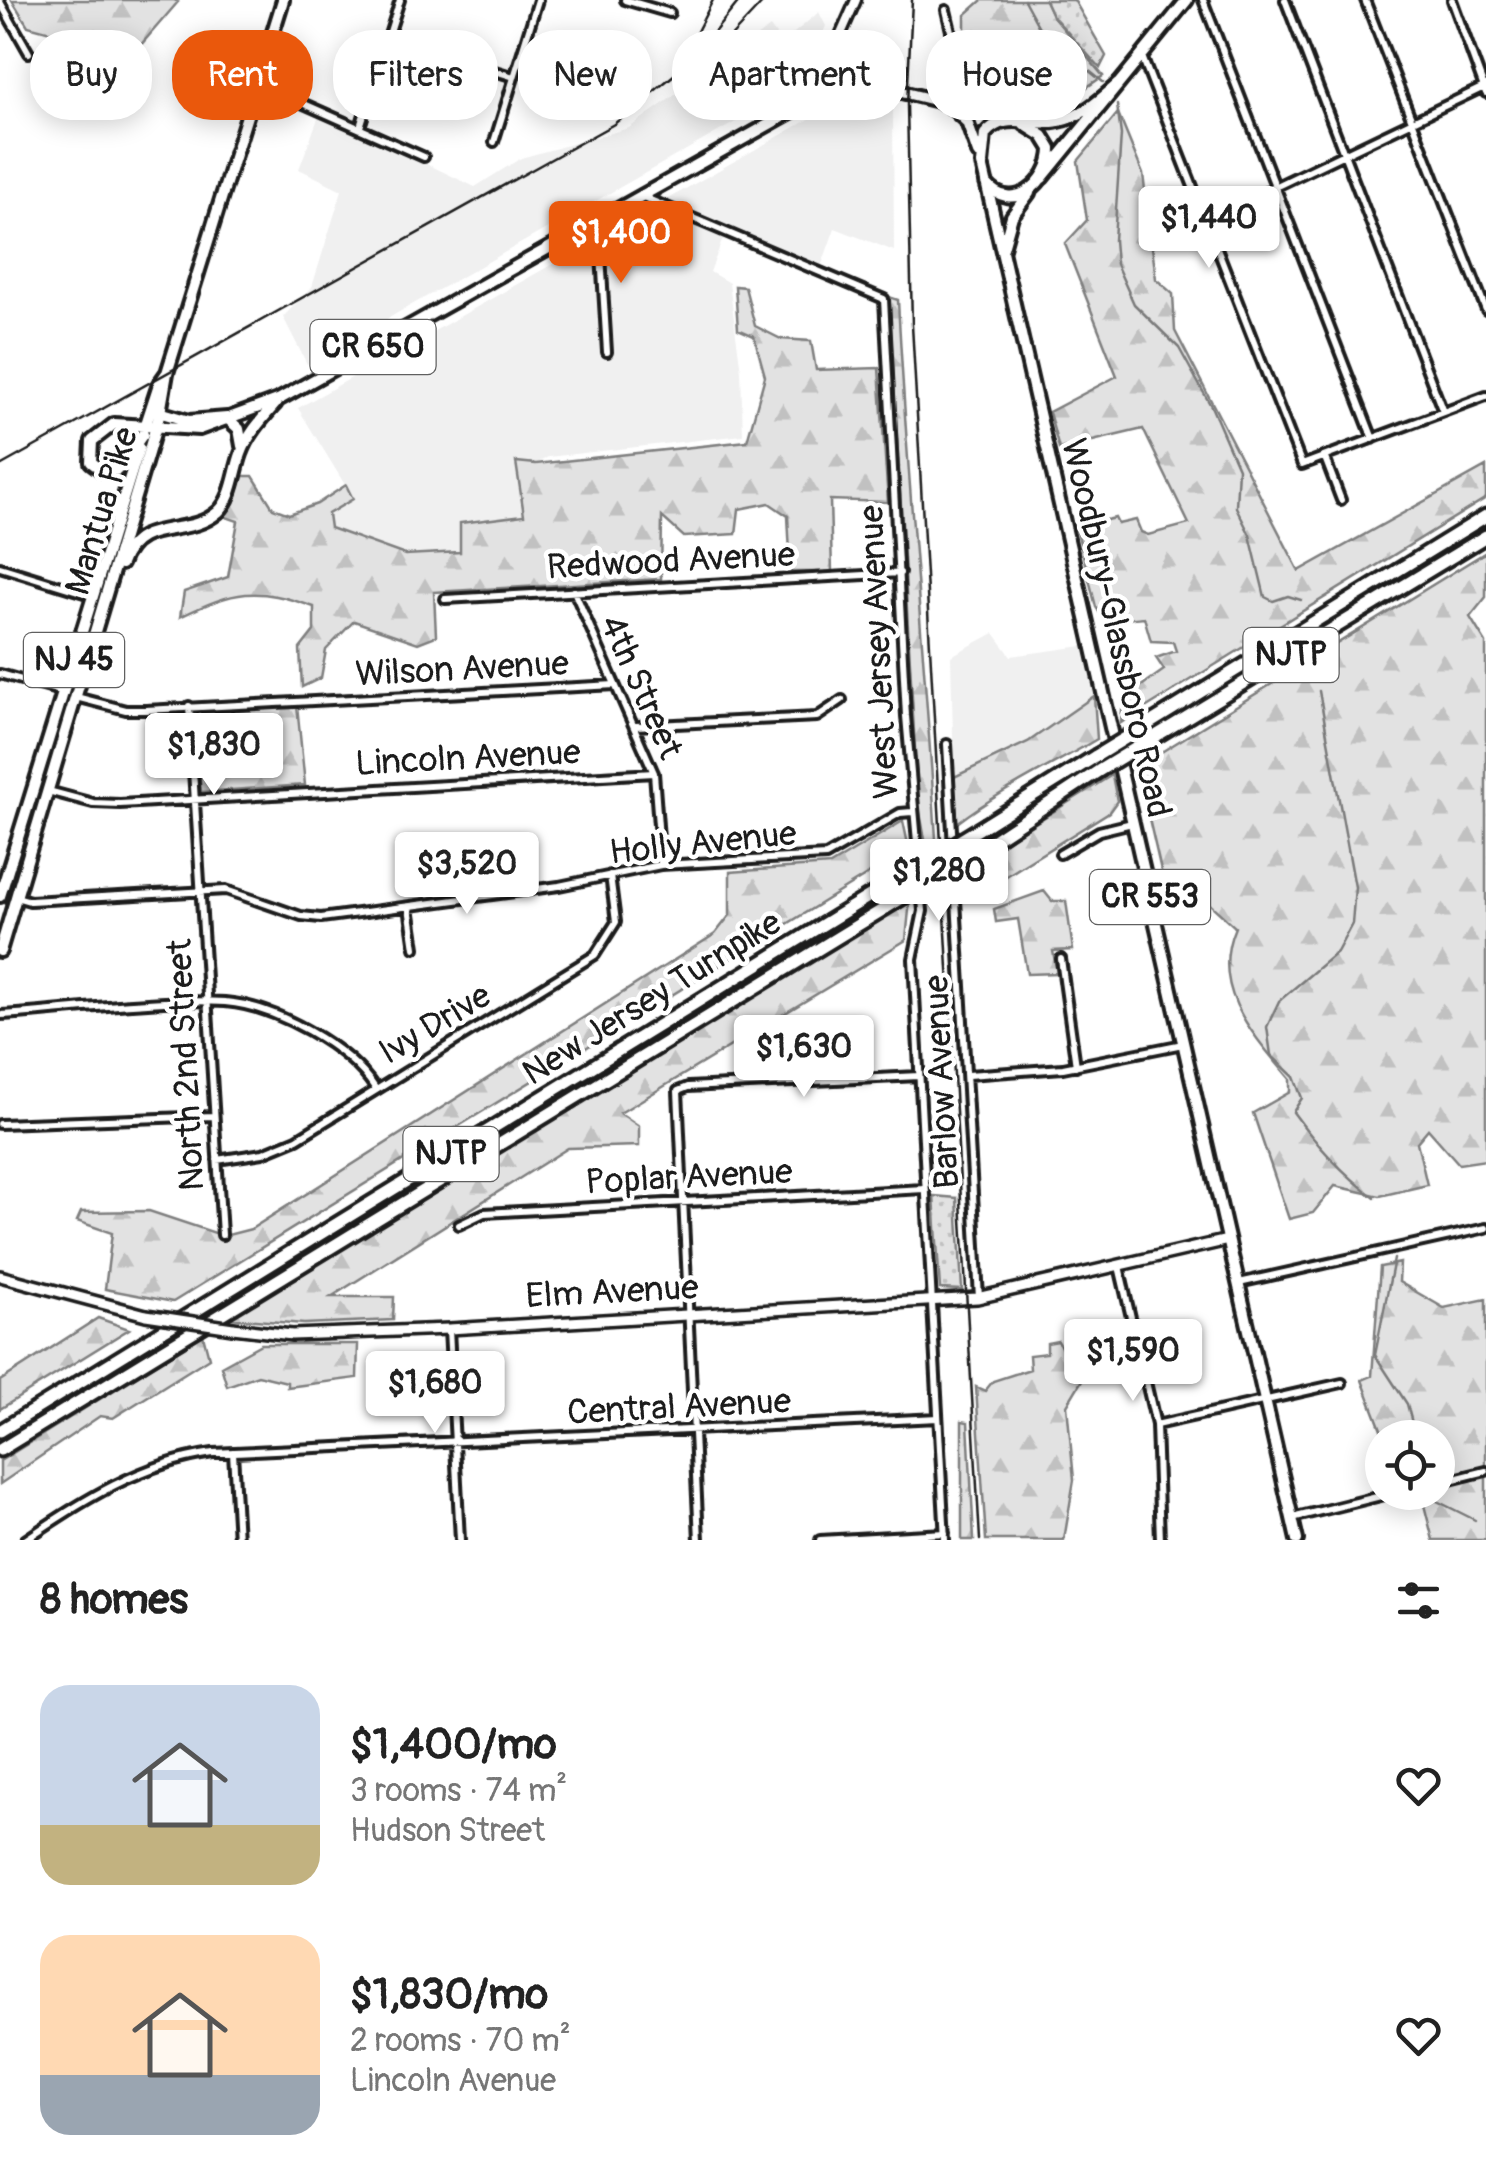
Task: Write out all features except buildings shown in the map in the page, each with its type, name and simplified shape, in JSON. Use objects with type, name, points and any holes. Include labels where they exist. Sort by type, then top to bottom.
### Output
[{"type":"highway","name":"New Jersey Turnpike","points":[[0,1431],[1486,516]]},
{"type":"highway","name":"New Jersey Turnpike","points":[[0,1450],[1486,536]]},
{"type":"main road","name":"Mantua Pike","points":[[274,30],[283,0]]},
{"type":"main road","points":[[1003,254],[1007,226],[1038,182],[1187,0]]},
{"type":"main road","points":[[1087,107],[1118,84]]},
{"type":"main road","name":"Mantua Pike","points":[[0,951],[47,790],[94,596],[247,120]]},
{"type":"main road","name":"CR 650","points":[[148,428],[199,429],[278,400],[599,222],[772,120]]},
{"type":"main road","points":[[965,120],[982,164]]},
{"type":"main road","points":[[1016,120],[1050,145],[1052,154],[1038,182],[1023,195],[1007,198],[993,192],[984,181],[984,134],[996,123],[1016,120],[1061,120]]},
{"type":"main road","name":"Woodbury-Glassboro Road","points":[[984,181],[1297,1540]]},
{"type":"main road","points":[[94,634],[104,620],[131,544],[151,531],[202,522],[216,512],[229,495],[242,452],[258,423],[278,400]]},
{"type":"main road","name":"CR 650","points":[[155,412],[190,421],[227,418]]},
{"type":"main road","points":[[227,418],[241,434],[242,452]]},
{"type":"main road","points":[[125,422],[148,428],[117,470],[103,472],[91,462],[90,446],[102,429],[125,422]]},
{"type":"main road","name":"Mantua Pike","points":[[0,896],[69,694],[94,634],[148,428]]},
{"type":"main road","name":"Elm Avenue","points":[[0,1276],[146,1314],[292,1335],[449,1330],[979,1298],[1228,1240]]},
{"type":"street","points":[[391,30],[400,0]]},
{"type":"street","points":[[494,142],[538,0]]},
{"type":"street","points":[[625,0],[670,13]]},
{"type":"street","points":[[842,30],[856,0]]},
{"type":"street","points":[[1202,0],[1373,439]]},
{"type":"street","points":[[1285,0],[1443,412]]},
{"type":"street","points":[[1365,0],[1486,310]]},
{"type":"street","points":[[1208,219],[1485,89],[1452,0]]},
{"type":"street","points":[[0,2],[29,53]]},
{"type":"street","points":[[946,10],[951,30]]},
{"type":"street","points":[[1141,54],[1302,465],[1486,396]]},
{"type":"street","points":[[498,73],[514,78]]},
{"type":"street","points":[[313,108],[424,158]]},
{"type":"street","points":[[360,128],[362,120]]},
{"type":"street","name":"West Jersey Avenue","points":[[643,197],[884,299],[913,812],[923,911],[913,960],[945,1536]]},
{"type":"street","points":[[599,222],[606,352]]},
{"type":"street","points":[[1324,458],[1342,500]]},
{"type":"street","points":[[0,567],[94,596]]},
{"type":"street","name":"Redwood Avenue","points":[[445,598],[900,573]]},
{"type":"street","name":"4th Street","points":[[574,591],[654,773],[660,864]]},
{"type":"street","name":"Wilson Avenue","points":[[0,674],[126,710],[615,685]]},
{"type":"street","points":[[636,726],[817,717],[842,700]]},
{"type":"street","name":"North 2nd Street","points":[[189,706],[222,1235]]},
{"type":"street","name":"Barlow Avenue","points":[[947,744],[979,1298]]},
{"type":"street","name":"Lincoln Avenue","points":[[47,790],[93,803],[654,773]]},
{"type":"street","name":"Holly Avenue","points":[[16,898],[30,901],[244,892],[302,916],[321,918],[610,876],[660,864],[826,856],[900,812],[913,812]]},
{"type":"street","points":[[1060,854],[1099,831],[1132,823]]},
{"type":"street","name":"Ivy Drive","points":[[217,1160],[287,1144],[602,950],[616,922],[610,876]]},
{"type":"street","points":[[409,907],[414,948]]},
{"type":"street","points":[[1061,959],[1076,1066]]},
{"type":"street","points":[[0,1015],[208,1002],[247,1007],[327,1039],[357,1062],[376,1088]]},
{"type":"street","points":[[968,1075],[1076,1066],[1183,1044]]},
{"type":"street","points":[[699,1540],[678,1091],[688,1087],[919,1076]]},
{"type":"street","points":[[0,1124],[214,1116]]},
{"type":"street","name":"Poplar Avenue","points":[[459,1225],[484,1213],[924,1189]]},
{"type":"street","points":[[1237,1284],[1486,1228]]},
{"type":"street","points":[[1119,1266],[1156,1425],[1160,1540]]},
{"type":"street","points":[[449,1330],[460,1540]]},
{"type":"street","points":[[1156,1425],[1342,1383]]},
{"type":"street","name":"Central Avenue","points":[[25,1540],[151,1466],[233,1452],[938,1418]]},
{"type":"street","points":[[233,1452],[238,1540]]},
{"type":"street","points":[[1455,1479],[1486,1471]]},
{"type":"street","points":[[1292,1518],[1365,1500]]},
{"type":"street","points":[[820,1540],[945,1536]]},
{"type":"shaded area","points":[[819,12],[826,26],[824,30],[798,30]]},
{"type":"shaded area","points":[[672,97],[672,120],[739,120],[307,364],[283,317],[312,287],[342,190],[299,169],[320,113],[475,187],[521,158],[629,128],[640,120],[652,120],[652,112]]},
{"type":"shaded area","points":[[807,120],[893,120],[894,251],[835,228],[819,273],[724,236],[710,272],[729,283],[741,371],[743,435],[548,457],[536,464],[517,462],[524,515],[461,523],[461,552],[405,555],[329,528],[328,515],[353,498],[298,408]]},
{"type":"shaded area","points":[[994,633],[1011,656],[1083,646],[1094,696],[1028,742],[954,777],[951,656]]},
{"type":"green space","points":[[12,0],[178,2],[152,32],[43,30],[28,26]]},
{"type":"green space","points":[[982,0],[1045,0],[1065,30],[965,30],[965,15]]},
{"type":"green space","points":[[1045,0],[1074,0],[1106,56],[1100,68],[1087,54],[1087,30],[1066,30]]},
{"type":"green space","points":[[1087,57],[1103,76],[1087,87]]},
{"type":"green space","points":[[1118,113],[1143,174],[1156,279],[1173,294],[1175,331],[1299,571],[1486,467],[1486,498],[1121,723],[1123,699],[1164,670],[1156,658],[1176,651],[1173,642],[1151,641],[1144,617],[1105,621],[1096,607],[1076,527],[1115,518],[1118,524],[1136,520],[1141,532],[1148,535],[1189,524],[1143,429],[1059,449],[1049,412],[1117,376],[1065,244],[1087,220],[1078,161]]},
{"type":"green space","points":[[735,286],[745,287],[755,326],[781,339],[811,341],[816,370],[879,368],[888,502],[830,500],[832,572],[791,572],[788,516],[769,503],[739,509],[736,534],[684,537],[662,517],[661,579],[434,592],[436,636],[418,643],[354,621],[326,650],[321,678],[302,687],[300,649],[314,631],[314,607],[276,596],[246,594],[216,601],[180,617],[184,592],[228,577],[238,521],[223,516],[234,503],[243,476],[253,476],[273,508],[289,514],[317,504],[346,485],[353,499],[328,514],[330,528],[405,555],[460,552],[460,523],[524,515],[516,462],[536,464],[747,441],[765,376],[754,336],[738,329]]},
{"type":"green space","points":[[889,297],[898,300],[932,772],[936,839],[926,845],[918,802]]},
{"type":"green space","points":[[1486,552],[1486,597],[1470,617],[1486,643],[1486,1160],[1459,1164],[1428,1129],[1417,1142],[1427,1185],[1380,1196],[1335,1186],[1313,1213],[1289,1219],[1253,1113],[1290,1092],[1290,1079],[1249,1027],[1231,990],[1228,949],[1235,927],[1179,876],[1163,879],[1137,767]]},
{"type":"green space","points":[[1094,696],[1097,739],[957,823],[954,777],[1028,742]]},
{"type":"green space","points":[[297,705],[305,785],[201,792],[195,712]]},
{"type":"green space","points":[[1112,775],[1117,801],[1109,812],[995,883],[962,894],[960,870]]},
{"type":"green space","points":[[903,821],[909,849],[173,1302],[105,1289],[112,1233],[77,1221],[81,1212],[149,1211],[224,1236],[251,1229],[715,934],[730,915],[730,872],[830,865]]},
{"type":"green space","points":[[1044,891],[1052,901],[1066,901],[1073,950],[1053,951],[1057,973],[1027,974],[1018,919],[996,922],[994,909]]},
{"type":"green space","points":[[910,900],[906,940],[620,1113],[639,1126],[639,1146],[568,1148],[331,1297],[394,1297],[393,1320],[304,1324],[230,1318]]},
{"type":"green space","points":[[934,1196],[957,1198],[962,1290],[940,1289]]},
{"type":"green space","points":[[1400,1263],[1399,1282],[1444,1308],[1486,1299],[1486,1540],[1433,1540],[1425,1510],[1455,1510],[1455,1420],[1377,1420],[1362,1380],[1372,1376],[1380,1267]]},
{"type":"green space","points":[[98,1318],[129,1329],[0,1409],[0,1381]]},
{"type":"green space","points":[[203,1335],[209,1358],[113,1418],[100,1416],[0,1484],[0,1461]]},
{"type":"green space","points":[[1096,1336],[1091,1365],[1067,1405],[1074,1480],[1064,1540],[986,1540],[976,1387],[985,1391],[993,1381],[1030,1369],[1029,1355],[1047,1353],[1047,1343],[1058,1341],[1063,1351],[1078,1339]]},
{"type":"green space","points":[[261,1344],[358,1344],[357,1378],[287,1387],[287,1382],[258,1375],[227,1386],[221,1366]]},
{"type":"green space","points":[[962,1421],[968,1422],[974,1540],[962,1540]]},
{"type":"waterway","points":[[1024,0],[1042,33],[1103,82]]},
{"type":"waterway","points":[[1117,105],[1121,135],[1116,264],[1134,304],[1179,348],[1211,406],[1238,468],[1236,507],[1250,535],[1265,597],[1273,601],[1288,596],[1301,600]]},
{"type":"waterway","points":[[1319,691],[1355,887],[1352,924],[1337,952],[1279,1001],[1267,1027],[1271,1055],[1294,1077],[1302,1098],[1293,1112],[1330,1158],[1375,1198]]},
{"type":"waterway","points":[[1394,1259],[1375,1355],[1407,1404],[1411,1420]]},
{"type":"waterway","points":[[1455,1510],[1475,1520]]},
{"type":"railway","points":[[698,30],[713,0]]},
{"type":"railway","points":[[0,466],[614,124],[691,61],[740,0]]},
{"type":"railway","points":[[737,30],[765,0]]},
{"type":"railway","points":[[912,0],[907,105],[912,325],[980,1540]]}]
